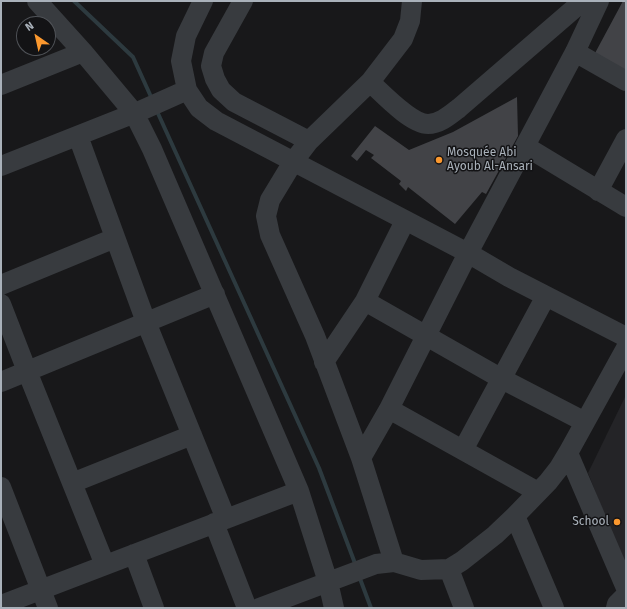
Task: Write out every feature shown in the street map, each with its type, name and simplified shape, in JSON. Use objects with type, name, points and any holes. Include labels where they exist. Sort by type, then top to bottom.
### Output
[{"type":"street","points":[[37,1],[137,112],[299,491],[328,582],[334,608]]},
{"type":"street","points":[[203,1],[186,36],[181,61],[187,90],[199,108],[216,121],[626,337]]},
{"type":"street","points":[[242,1],[214,53],[211,66],[215,79],[221,90],[234,102],[309,141]]},
{"type":"street","points":[[385,563],[361,458],[315,336],[270,235],[266,216],[270,200],[293,162],[309,141],[370,82],[402,39],[410,21],[412,1]]},
{"type":"street","points":[[370,82],[408,117],[428,124],[443,120],[583,1]]},
{"type":"street","points":[[361,458],[389,409],[468,253],[575,52],[599,1]]},
{"type":"street","points":[[1,85],[83,52]]},
{"type":"street","points":[[575,52],[626,81]]},
{"type":"street","points":[[1,166],[169,99],[187,90]]},
{"type":"street","points":[[78,136],[146,322],[192,435],[247,608]]},
{"type":"street","points":[[598,191],[626,139]]},
{"type":"street","points":[[525,146],[626,207]]},
{"type":"street","points":[[324,362],[365,301],[405,221]]},
{"type":"street","points":[[1,285],[115,238]]},
{"type":"street","points":[[1,382],[215,294]]},
{"type":"street","points":[[463,450],[546,296]]},
{"type":"street","points":[[365,301],[502,379],[585,422]]},
{"type":"street","points":[[1,304],[105,565]]},
{"type":"street","points":[[259,608],[350,574],[385,563],[421,570],[449,569],[462,561],[515,516],[548,482],[568,453],[626,348]]},
{"type":"street","points":[[389,409],[538,492]]},
{"type":"street","points":[[72,483],[192,435]]},
{"type":"street","points":[[568,453],[626,588]]},
{"type":"street","points":[[1,487],[48,608]]},
{"type":"street","points":[[1,605],[299,491]]},
{"type":"street","points":[[515,516],[554,608]]},
{"type":"street","points":[[134,554],[154,608]]},
{"type":"street","points":[[449,569],[464,608]]},
{"type":"street","points":[[616,608],[617,604],[626,595]]},
{"type":"shaded area","name":"School","points":[[626,395],[626,570],[588,473]]},
{"type":"building","points":[[623,1],[626,1],[626,72],[594,55]]},
{"type":"building","name":"Mosquée Abi Ayoub Al-Ansari","points":[[517,97],[518,136],[486,194],[482,192],[455,224],[408,187],[406,191],[399,184],[401,181],[371,158],[374,155],[366,150],[357,161],[351,156],[375,126],[409,150],[453,132]]},
{"type":"waterway","points":[[74,1],[133,57],[152,99]]},
{"type":"waterway","points":[[156,109],[319,468],[356,566]]},
{"type":"waterway","points":[[359,576],[371,608]]},
{"type":"place","name":"Mosquée Abi Ayoub Al-Ansari","points":[[439,160]]},
{"type":"place","name":"School","points":[[617,522]]}]
